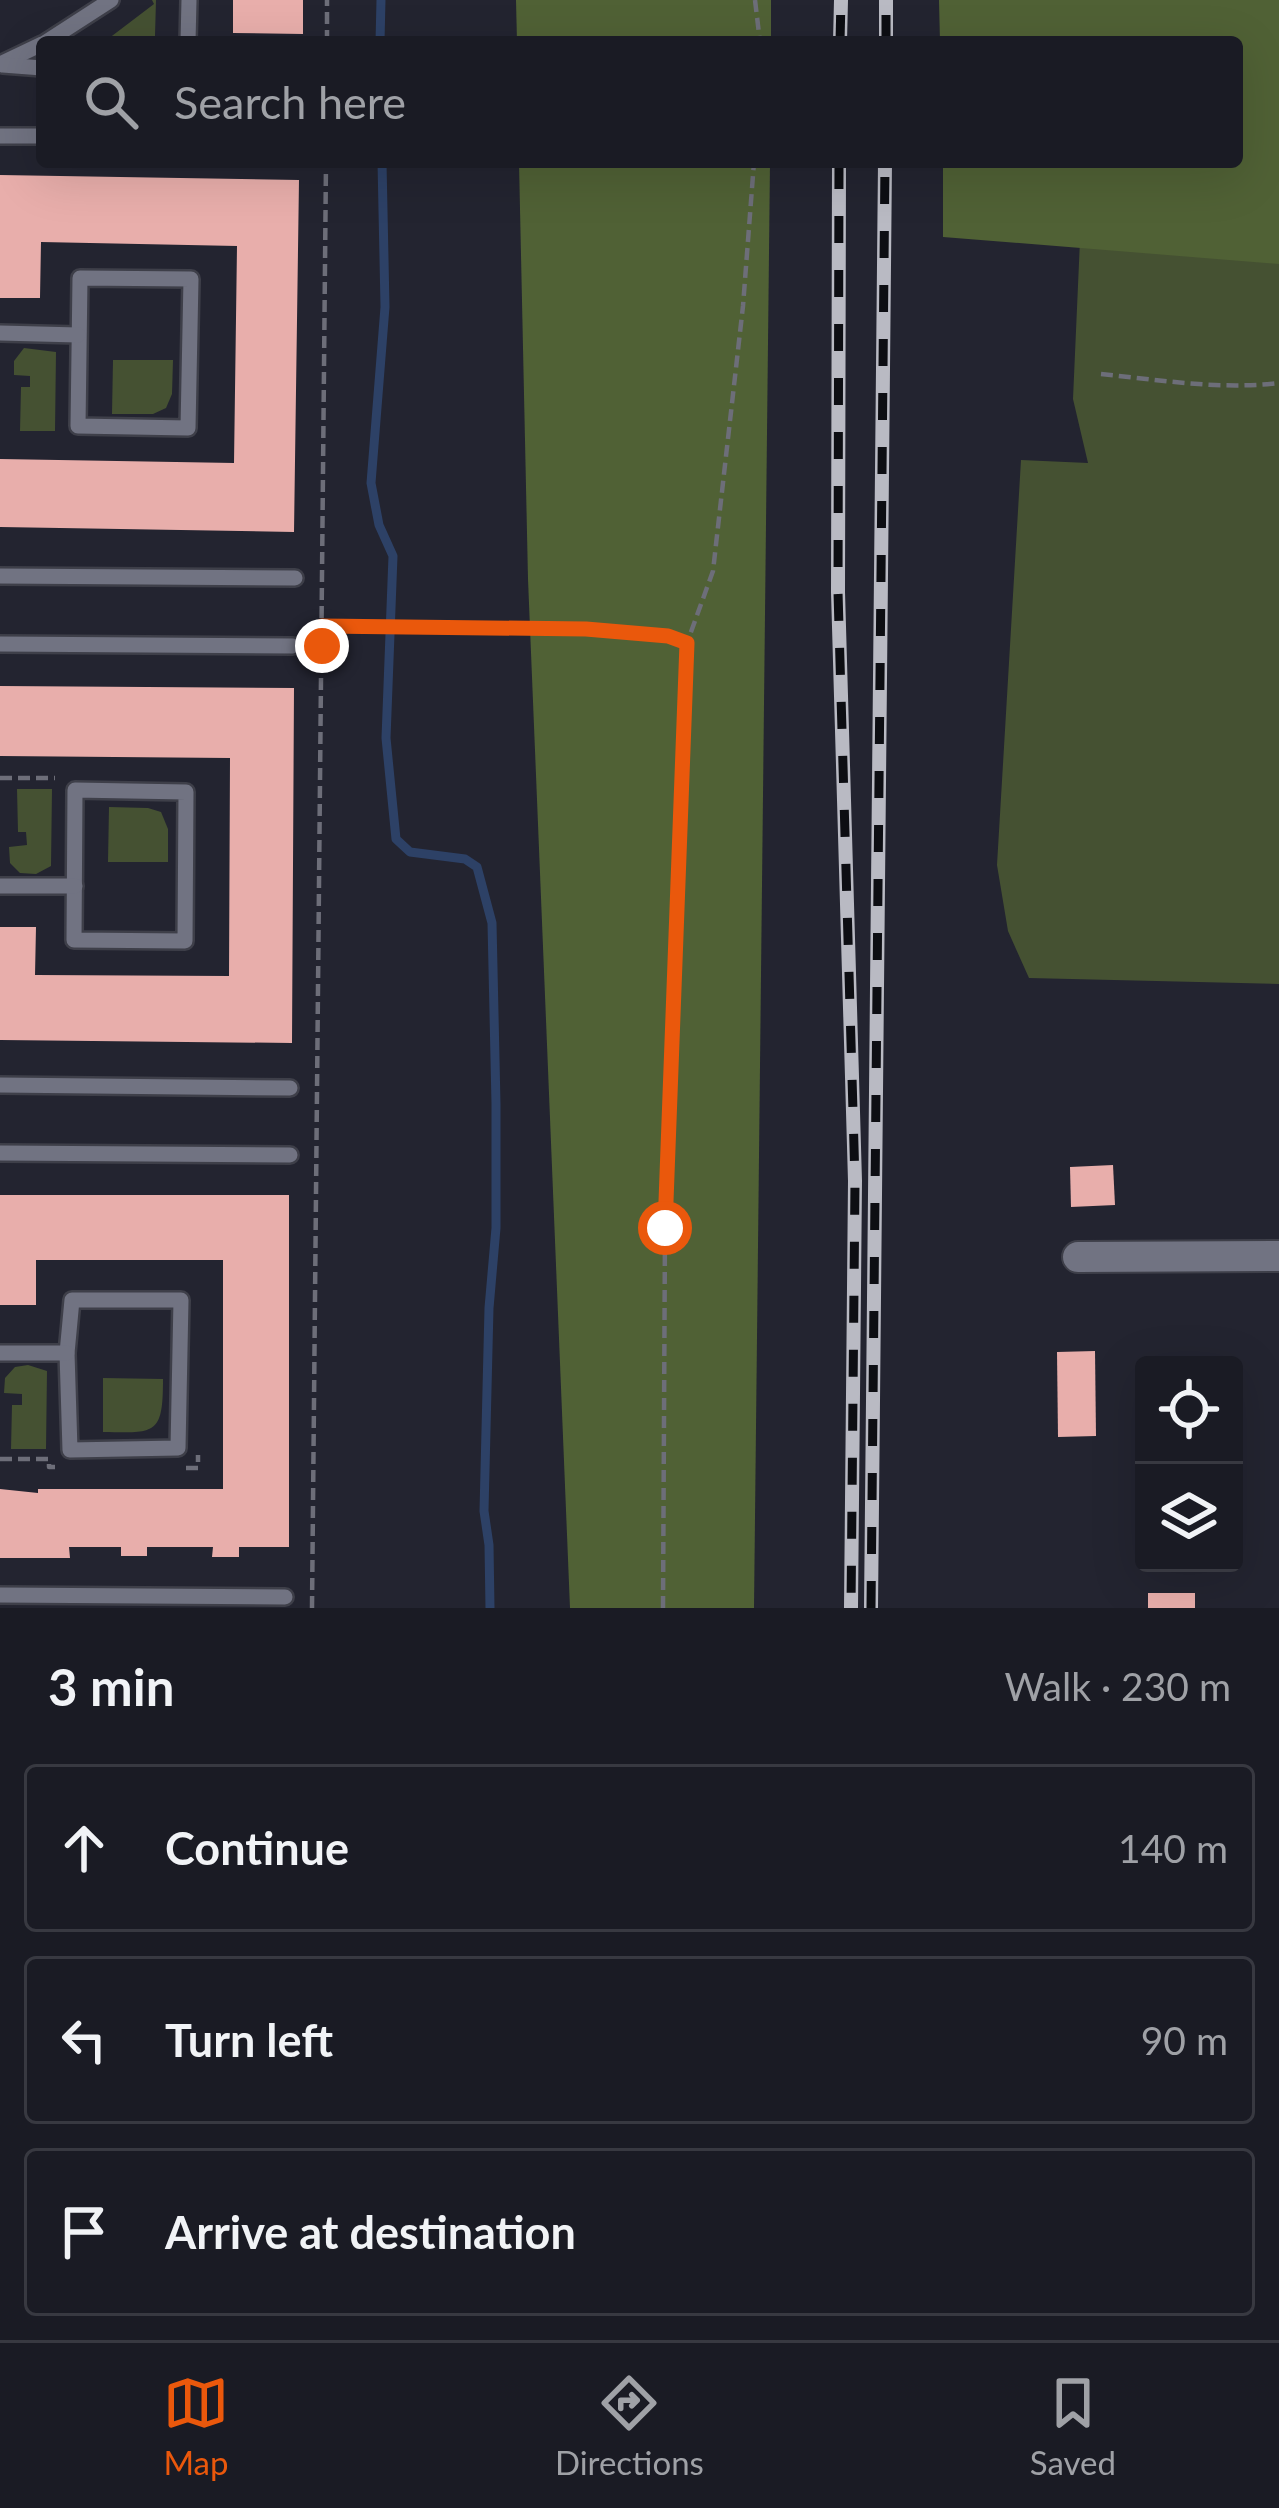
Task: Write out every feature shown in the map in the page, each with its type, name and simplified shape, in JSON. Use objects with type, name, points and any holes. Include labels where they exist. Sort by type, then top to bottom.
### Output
[{"type":"street","points":[[1078,1257],[1279,1256]]},
{"type":"lane","points":[[55,36],[111,0]]},
{"type":"lane","points":[[188,36],[189,0]]},
{"type":"lane","points":[[0,65],[36,47]]},
{"type":"lane","points":[[0,65],[36,68]]},
{"type":"lane","points":[[0,136],[36,136]]},
{"type":"lane","points":[[80,278],[191,280],[188,428],[78,427],[78,335],[80,278]]},
{"type":"lane","points":[[0,334],[78,335]]},
{"type":"lane","points":[[0,576],[295,578]]},
{"type":"lane","points":[[0,644],[293,646]]},
{"type":"lane","points":[[75,790],[186,792],[184,941],[74,940],[75,886],[75,790]]},
{"type":"lane","points":[[0,886],[75,886]]},
{"type":"lane","points":[[0,1085],[290,1088]]},
{"type":"lane","points":[[0,1153],[290,1154]]},
{"type":"lane","points":[[72,1300],[181,1300],[178,1448],[70,1450],[67,1354],[72,1300]]},
{"type":"lane","points":[[0,1352],[67,1354]]},
{"type":"lane","points":[[0,1595],[285,1597]]},
{"type":"path","points":[[327,0],[327,36]]},
{"type":"path","points":[[755,0],[759,36]]},
{"type":"path","points":[[312,1608],[326,168]]},
{"type":"path","points":[[663,1608],[665,1228],[687,643],[713,571],[754,168]]},
{"type":"path","points":[[1101,374],[1211,384],[1279,383]]},
{"type":"path","points":[[322,626],[586,629],[668,636],[687,643]]},
{"type":"path","points":[[0,778],[55,778]]},
{"type":"path","points":[[177,1468],[198,1468],[199,1445]]},
{"type":"path","points":[[0,1459],[49,1460],[49,1467],[70,1468]]},
{"type":"green space","points":[[156,0],[155,36],[112,36]]},
{"type":"green space","points":[[516,0],[771,0],[771,36],[517,36]]},
{"type":"green space","points":[[939,0],[1279,0],[1279,264],[943,237],[943,168],[1243,168],[1243,36],[940,36]]},
{"type":"green space","points":[[519,168],[770,168],[754,1608],[570,1608],[528,579]]},
{"type":"green space","points":[[1080,240],[1279,255],[1279,984],[1029,978],[1008,931],[997,865],[1021,460],[1088,463],[1073,399]]},
{"type":"green space","points":[[24,348],[56,352],[55,431],[20,431],[21,387],[30,387],[30,376],[14,375],[14,361]]},
{"type":"green space","points":[[113,360],[173,360],[172,394],[166,408],[153,414],[112,414]]},
{"type":"green space","points":[[17,789],[52,789],[51,866],[36,874],[20,873],[10,863],[9,847],[27,845],[26,832],[18,832]]},
{"type":"green space","points":[[109,807],[161,812],[168,829],[168,862],[108,862]]},
{"type":"green space","points":[[15,1367],[47,1371],[46,1449],[11,1449],[12,1405],[22,1405],[22,1394],[4,1393],[5,1378]]},
{"type":"green space","points":[[103,1378],[163,1379],[161,1411],[153,1427],[103,1432]]},
{"type":"building","points":[[233,0],[303,0],[303,34],[233,33]]},
{"type":"building","points":[[0,175],[299,180],[294,532],[0,527],[0,459],[234,463],[237,246],[41,242],[40,298],[0,298]]},
{"type":"building","points":[[0,686],[294,688],[292,1043],[0,1040],[0,927],[36,927],[35,975],[229,976],[230,758],[0,756]]},
{"type":"building","points":[[1113,1165],[1115,1205],[1071,1207],[1070,1167]]},
{"type":"building","points":[[0,1195],[289,1195],[289,1547],[239,1547],[239,1557],[212,1557],[213,1547],[147,1547],[147,1556],[121,1556],[121,1547],[69,1547],[70,1558],[0,1558],[0,1489],[38,1493],[38,1489],[223,1489],[223,1260],[36,1260],[36,1305],[0,1305]]},
{"type":"building","points":[[1095,1351],[1096,1436],[1058,1437],[1057,1352]]},
{"type":"building","points":[[1148,1593],[1195,1593],[1195,1608],[1148,1608]]},
{"type":"waterway","points":[[380,36],[381,0]]},
{"type":"waterway","points":[[382,168],[385,307],[371,483],[379,525],[393,556],[386,738],[396,839],[410,852],[465,859],[477,867],[492,923],[496,1228],[489,1308],[484,1511],[490,1608]]},
{"type":"railway","points":[[840,36],[841,0]]},
{"type":"railway","points":[[886,0],[886,36]]},
{"type":"railway","points":[[839,168],[838,592],[855,1181],[851,1608]]},
{"type":"railway","points":[[871,1608],[885,168]]},
{"type":"route","points":[[322,646],[322,626],[586,629],[668,636],[687,643],[665,1228]]}]
